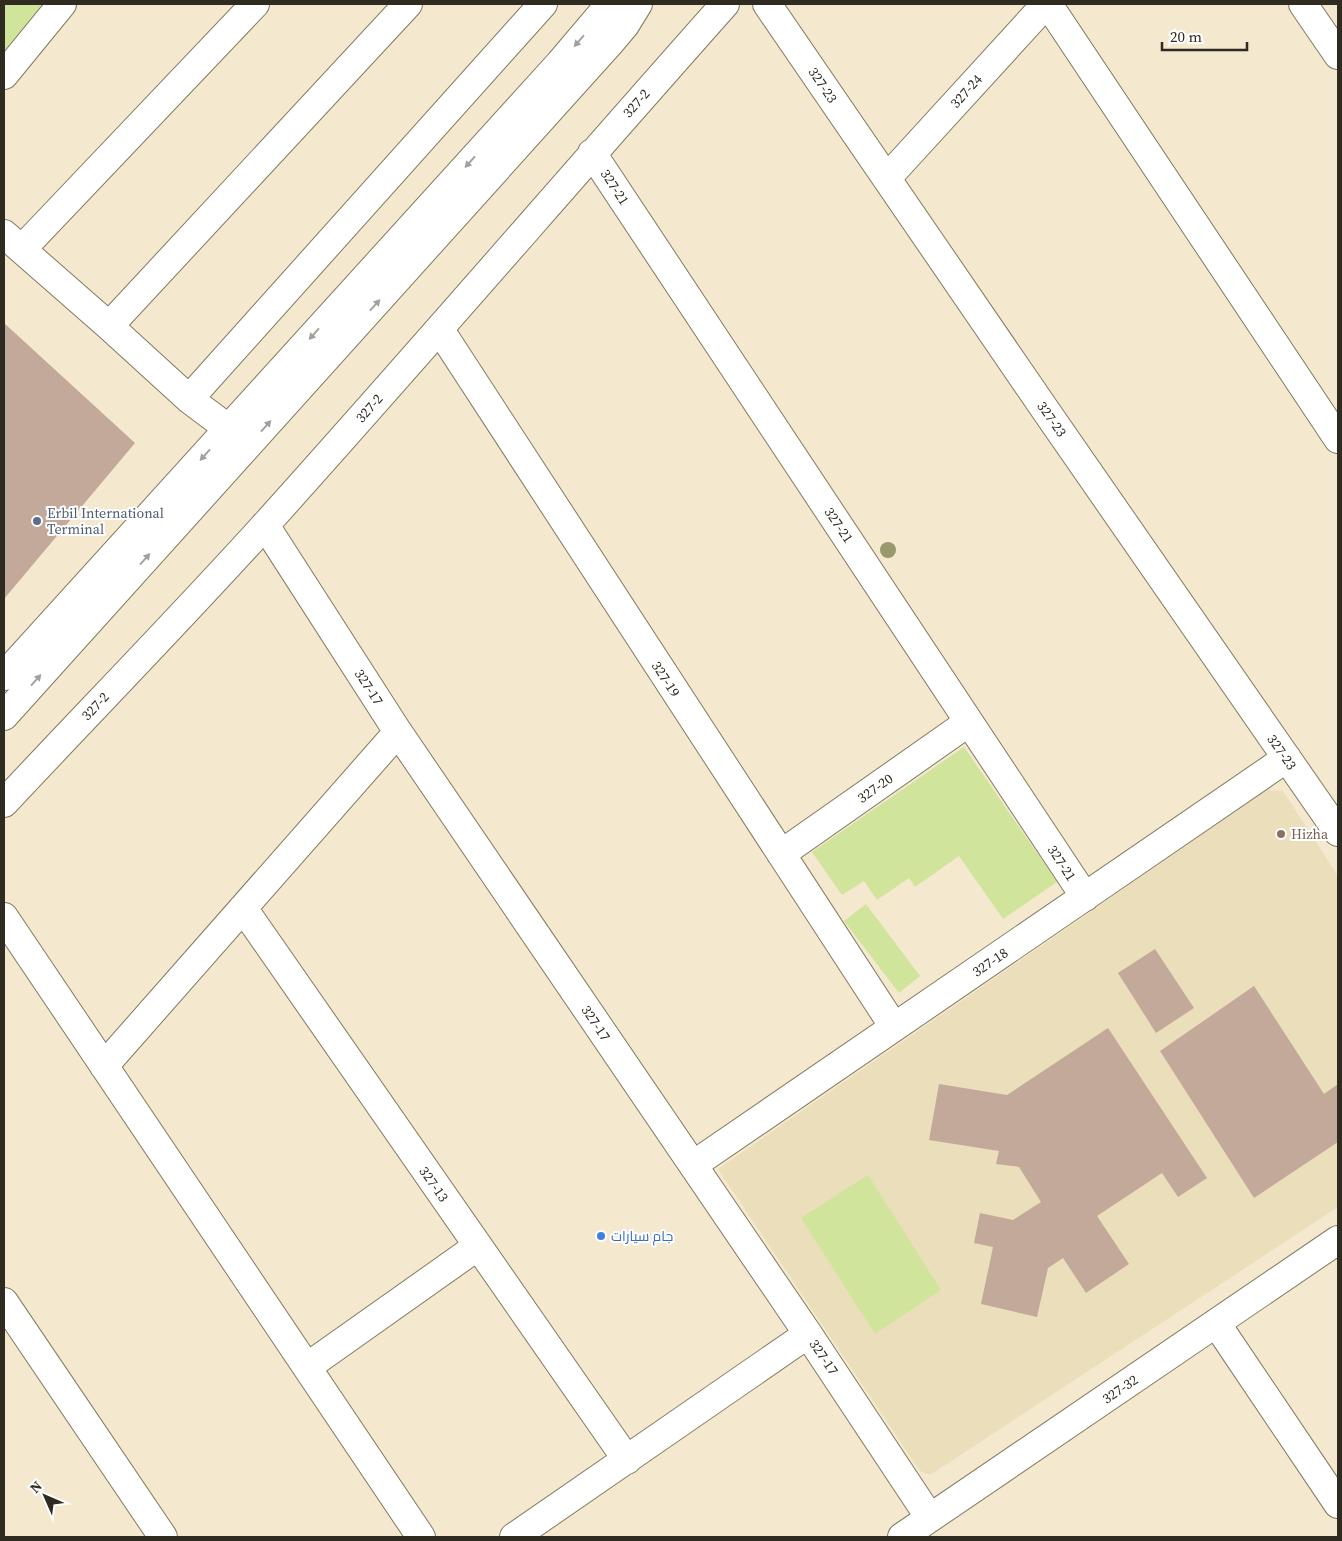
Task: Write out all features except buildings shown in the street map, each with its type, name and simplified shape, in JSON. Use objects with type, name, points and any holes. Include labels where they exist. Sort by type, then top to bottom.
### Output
[{"type":"street","points":[[4,75],[62,4]]},
{"type":"street","points":[[238,437],[189,399],[13,242],[255,4]]},
{"type":"street","points":[[109,326],[408,4]]},
{"type":"street","points":[[189,399],[543,4]]},
{"type":"street","points":[[4,716],[238,437],[610,4]]},
{"type":"street","points":[[4,676],[238,437],[609,44],[625,25],[638,4]]},
{"type":"street","name":"327-2","points":[[4,803],[264,525],[440,330],[592,153],[725,4]]},
{"type":"street","name":"327-23","points":[[767,4],[1338,832]]},
{"type":"street","points":[[1047,4],[1330,409],[1338,439]]},
{"type":"street","name":"327-24","points":[[887,178],[1047,4]]},
{"type":"street","points":[[1303,4],[1338,55]]},
{"type":"street","name":"327-21","points":[[592,153],[1085,897]]},
{"type":"street","name":"327-19","points":[[440,330],[894,1028]]},
{"type":"street","name":"327-17","points":[[264,525],[398,732],[808,1334],[930,1518]]},
{"type":"street","name":"327-20","points":[[780,854],[970,722]]},
{"type":"street","points":[[104,1066],[398,732]]},
{"type":"street","name":"327-18","points":[[693,1165],[1287,758]]},
{"type":"street","name":"327-13","points":[[242,908],[626,1460]]},
{"type":"street","points":[[4,917],[421,1537]]},
{"type":"street","name":"327-32","points":[[902,1537],[1338,1240]]},
{"type":"street","points":[[307,1367],[478,1246]]},
{"type":"street","points":[[4,1302],[163,1537]]},
{"type":"street","points":[[1216,1323],[1338,1504]]},
{"type":"street","points":[[514,1537],[808,1334]]},
{"type":"shaded area","points":[[1267,790],[1283,791],[1338,876],[1338,1207],[930,1475],[920,1471],[718,1169]]},
{"type":"green space","points":[[4,4],[55,4],[4,65]]},
{"type":"green space","points":[[964,747],[1057,882],[1003,919],[959,856],[915,887],[909,878],[877,900],[864,881],[842,895],[812,852]]},
{"type":"green space","points":[[866,904],[920,976],[899,993],[844,921]]},
{"type":"green space","points":[[868,1175],[941,1290],[875,1334],[801,1218]]},
{"type":"place","name":"Erbil International Terminal","points":[[37,521]]},
{"type":"place","name":"Hizha","points":[[1281,834]]},
{"type":"place","name":"جام سيارات","points":[[601,1236]]}]
